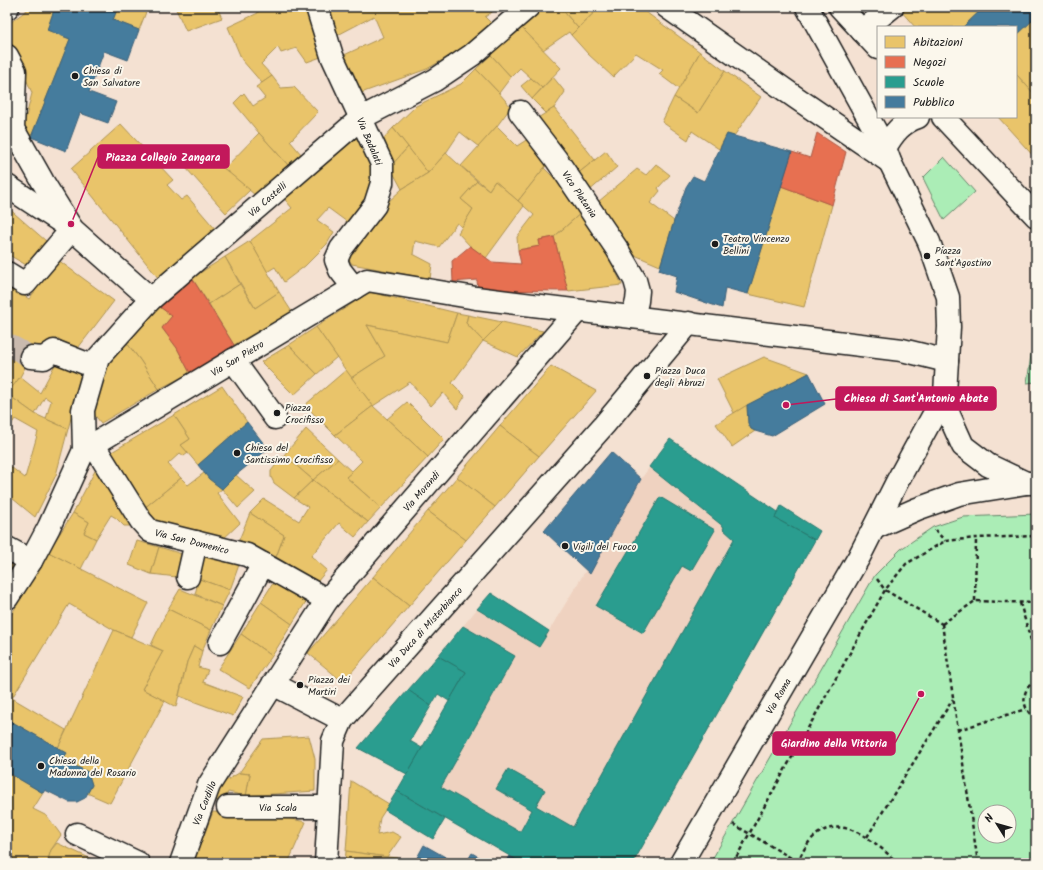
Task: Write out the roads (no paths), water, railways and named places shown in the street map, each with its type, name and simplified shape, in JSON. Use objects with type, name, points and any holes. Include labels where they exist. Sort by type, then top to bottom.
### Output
[{"type":"street","name":"Via Badalati","points":[[317,7],[332,56],[382,164],[382,183],[375,204],[341,249],[336,260],[340,270],[354,288]]},
{"type":"street","name":"Via Castelli","points":[[88,447],[83,410],[98,358],[151,299],[361,118],[435,80],[472,55],[528,7]]},
{"type":"street","points":[[667,7],[795,97],[887,155]]},
{"type":"street","points":[[807,7],[887,155],[929,242],[948,297],[949,327],[945,394],[949,415],[963,446],[988,465],[1031,483]]},
{"type":"street","points":[[840,7],[877,47]]},
{"type":"street","points":[[862,31],[892,7]]},
{"type":"street","points":[[7,56],[15,71],[13,129],[72,229]]},
{"type":"street","name":"Vico Platania","points":[[520,112],[560,165],[617,249],[635,280],[638,291],[633,317]]},
{"type":"street","points":[[887,155],[894,132],[910,120],[915,118]]},
{"type":"street","points":[[941,118],[1036,216]]},
{"type":"street","points":[[7,186],[72,229],[151,299]]},
{"type":"street","points":[[7,273],[25,284],[72,229]]},
{"type":"street","name":"Via San Pietro","points":[[88,447],[367,280],[476,298],[902,350],[946,361]]},
{"type":"street","name":"Via Morandi","points":[[273,684],[326,600],[547,346],[568,310]]},
{"type":"street","name":"Via Duca di Misterbianco","points":[[326,863],[333,741],[342,720],[604,425],[689,323]]},
{"type":"street","points":[[31,357],[44,358],[54,351],[96,367]]},
{"type":"street","points":[[233,360],[275,418]]},
{"type":"street","name":"Via Roma","points":[[681,863],[859,557],[898,480],[945,394]]},
{"type":"street","points":[[7,598],[31,561],[88,447]]},
{"type":"street","name":"Via San Domenico","points":[[88,447],[141,521],[150,530],[247,555],[326,600]]},
{"type":"street","points":[[874,528],[917,509],[958,494],[1031,483]]},
{"type":"street","points":[[188,577],[196,542]]},
{"type":"street","points":[[7,548],[31,561]]},
{"type":"street","points":[[220,643],[264,564]]},
{"type":"street","points":[[273,684],[342,720]]},
{"type":"street","name":"Via Cardillo","points":[[181,863],[209,786],[273,684]]},
{"type":"street","name":"Via Scala","points":[[228,807],[329,807]]},
{"type":"street","points":[[77,834],[138,863]]},
{"type":"tunnel","points":[[7,344],[31,357]]},
{"type":"place","name":"Chiesa di San Salvatore","points":[[75,76]]},
{"type":"place","name":"Piazza Collegio Zangara","points":[[71,224]]},
{"type":"place","name":"Teatro Vincenzo Bellini","points":[[715,244]]},
{"type":"place","name":"Piazza Sant'Agostino","points":[[927,256]]},
{"type":"place","name":"Piazza Duca degli Abruzi","points":[[647,376]]},
{"type":"place","name":"Chiesa di Sant'Antonio Abate","points":[[786,405]]},
{"type":"place","name":"Piazza Crocifisso","points":[[277,413]]},
{"type":"place","name":"Chiesa del Santissimo Crocifisso","points":[[237,453]]},
{"type":"place","name":"Vigili del Fuoco","points":[[565,546]]},
{"type":"place","name":"Piazza dei Martiri","points":[[300,685]]},
{"type":"place","name":"Giardino della Vittoria","points":[[921,694]]},
{"type":"place","name":"Chiesa della Madonna del Rosario","points":[[41,766]]}]
